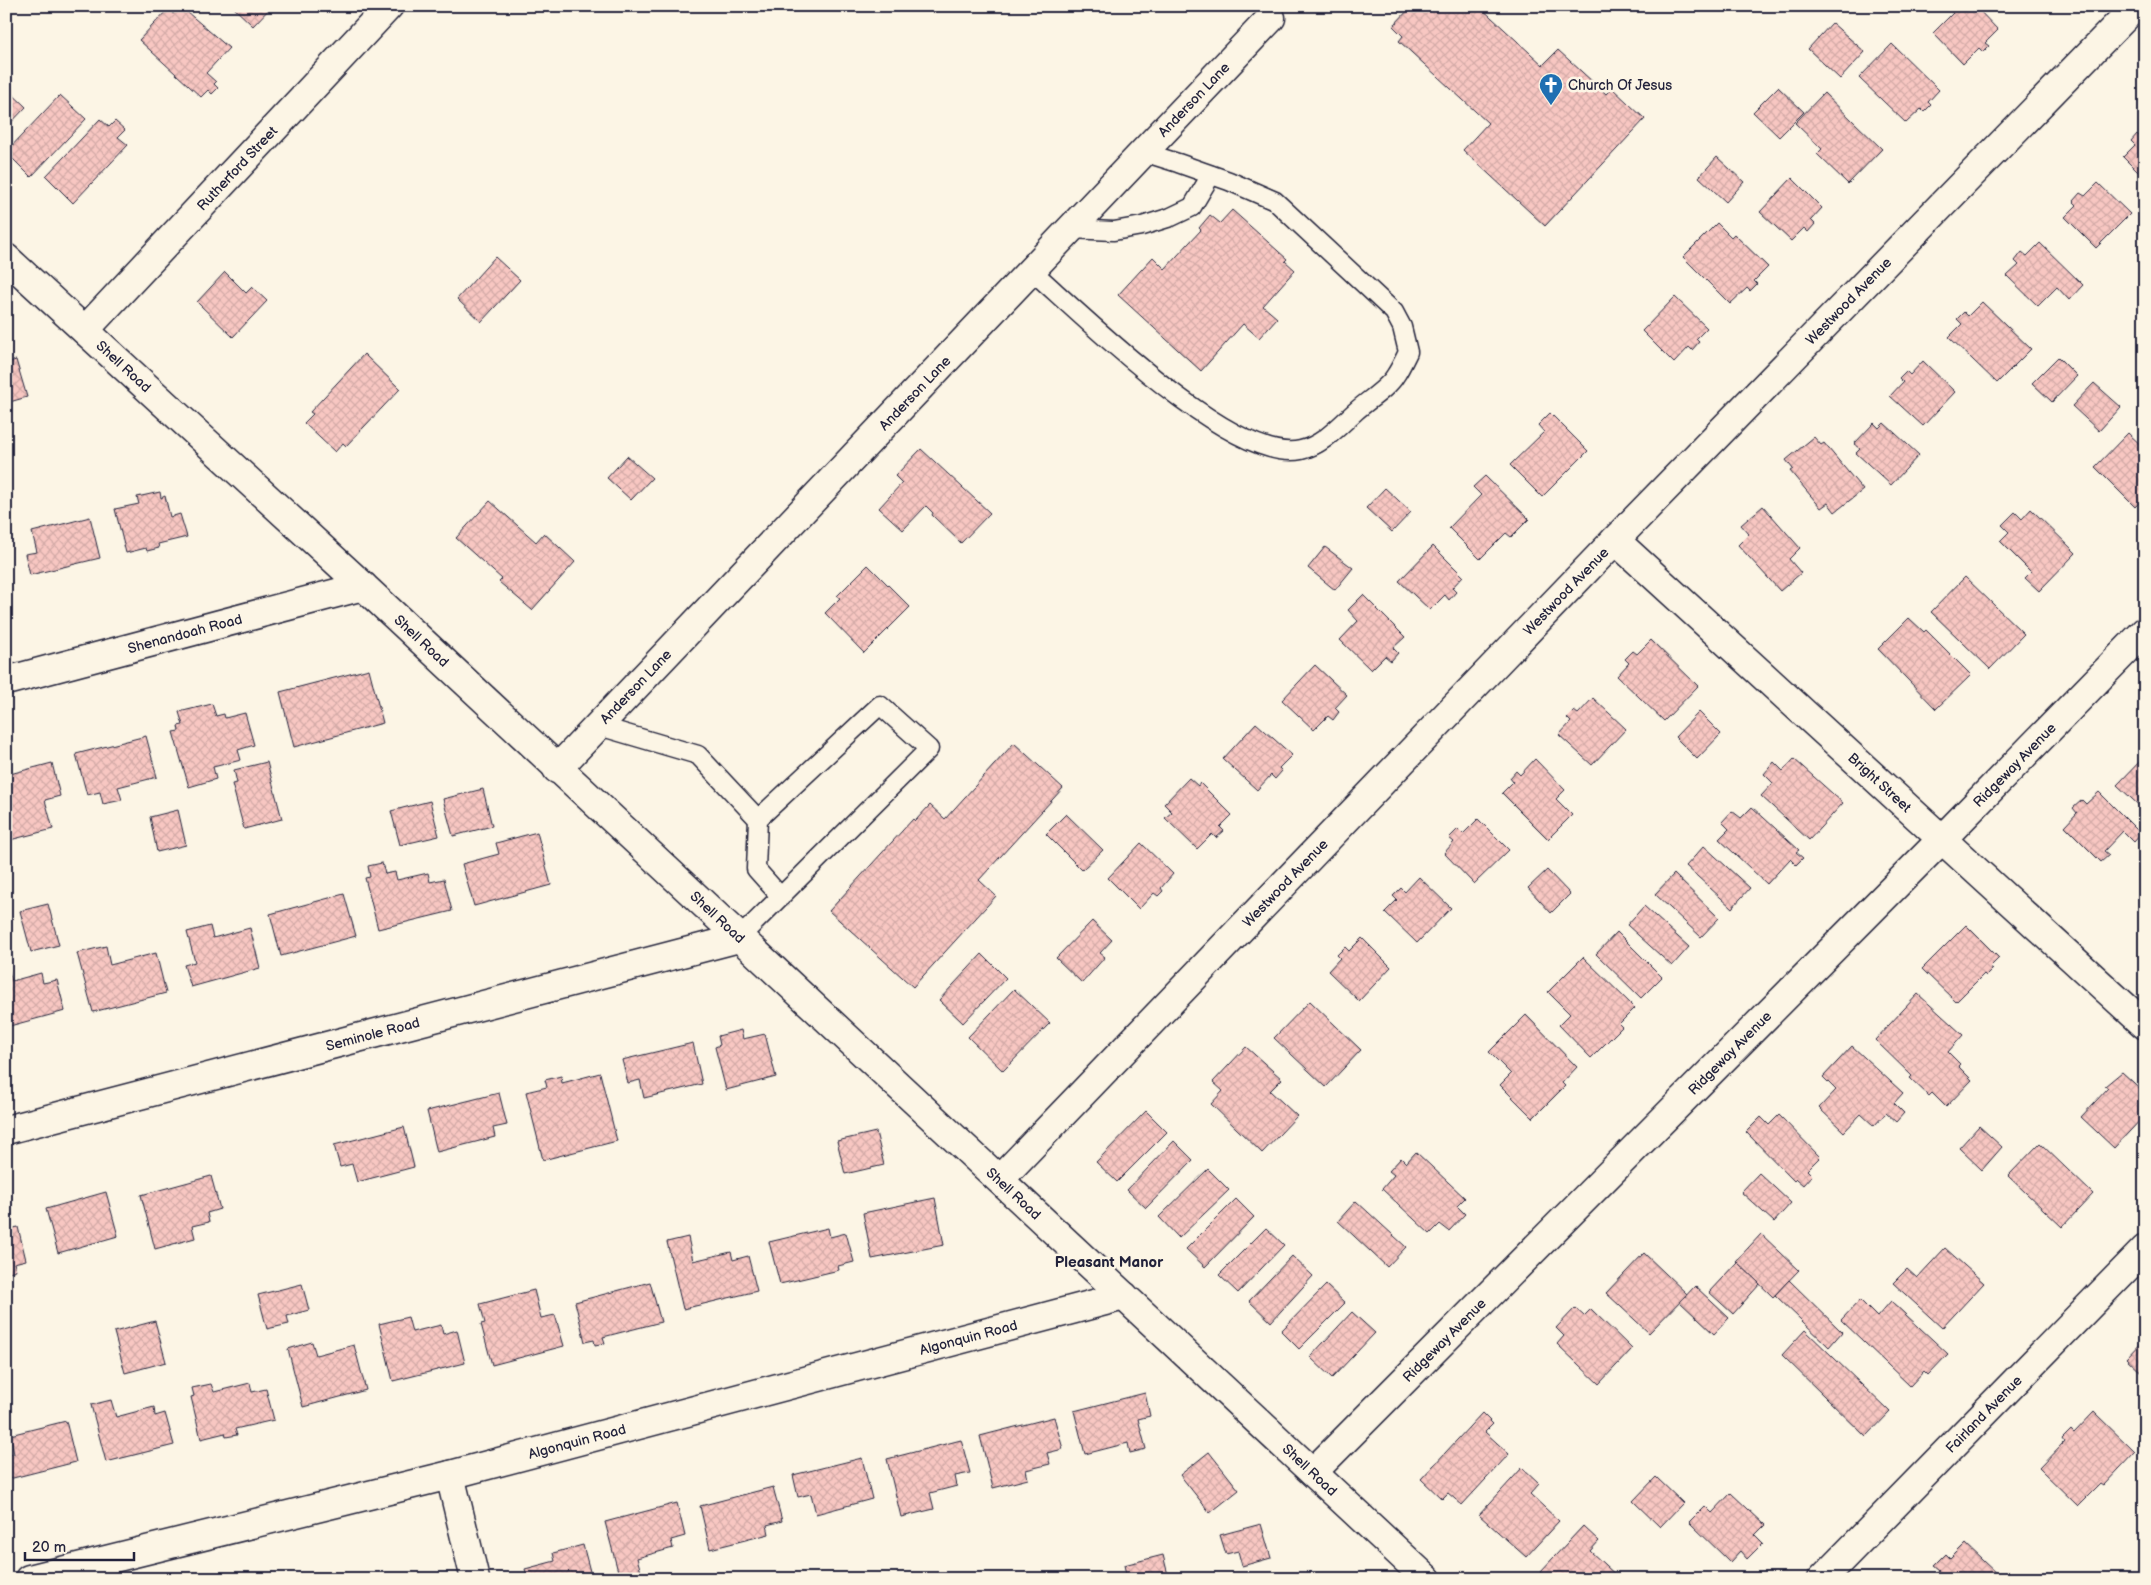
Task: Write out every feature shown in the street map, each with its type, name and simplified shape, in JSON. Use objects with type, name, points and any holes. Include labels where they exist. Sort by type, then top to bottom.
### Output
[{"type":"street","name":"Rutherford Street","points":[[85,330],[389,6]]},
{"type":"street","name":"Westwood Avenue","points":[[1000,1179],[1615,540],[2136,6]]},
{"type":"street","name":"Anderson Lane","points":[[557,769],[1271,18]]},
{"type":"street","name":"Shell Road","points":[[6,258],[363,586],[1427,1579]]},
{"type":"street","name":"Bright Street","points":[[1615,540],[2145,1025]]},
{"type":"street","name":"Shenandoah Road","points":[[6,680],[363,586]]},
{"type":"street","name":"Ridgeway Avenue","points":[[1313,1472],[1942,840],[2145,631]]},
{"type":"street","name":"Seminole Road","points":[[6,1130],[739,938]]},
{"type":"street","name":"Fairland Avenue","points":[[1822,1579],[2145,1249]]},
{"type":"street","name":"Algonquin Road","points":[[29,1579],[450,1475],[1124,1296]]},
{"type":"street","points":[[450,1475],[475,1579]]},
{"type":"lane","points":[[1031,270],[1170,393],[1218,424],[1249,441],[1272,449],[1300,451],[1322,442],[1395,377],[1408,352],[1402,327],[1394,312],[1275,201],[1211,175],[1143,152]]},
{"type":"lane","points":[[1070,229],[1114,231],[1142,226],[1171,217],[1192,207],[1211,175]]},
{"type":"lane","points":[[739,938],[781,897],[929,749],[880,705],[758,819],[756,869],[781,897]]},
{"type":"lane","points":[[599,726],[698,755],[758,819]]},
{"type":"building","points":[[180,6],[229,48],[206,73],[216,82],[214,84],[218,88],[212,94],[208,90],[201,97],[139,40],[168,9],[173,14]]},
{"type":"building","points":[[232,6],[272,6],[253,26]]},
{"type":"building","name":"Church Of Jesus","points":[[1412,6],[1479,6],[1543,65],[1558,50],[1606,94],[1612,88],[1645,119],[1545,226],[1463,150],[1488,123],[1399,41],[1403,36],[1393,26]]},
{"type":"building","points":[[1952,6],[1975,6],[1998,30],[1985,43],[1989,46],[1983,52],[1979,48],[1963,64],[1933,33],[1953,13],[1949,10]]},
{"type":"building","points":[[1832,23],[1865,52],[1840,79],[1808,49]]},
{"type":"building","points":[[1892,44],[1939,90],[1928,102],[1931,105],[1924,112],[1921,109],[1906,123],[1859,78]]},
{"type":"building","points":[[1778,87],[1804,112],[1779,137],[1753,112]]},
{"type":"building","points":[[6,88],[26,107],[6,128]]},
{"type":"building","points":[[1824,93],[1882,149],[1848,184],[1817,154],[1822,149],[1795,123]]},
{"type":"building","points":[[60,95],[86,119],[31,177],[6,152]]},
{"type":"building","points":[[100,119],[109,127],[115,121],[125,130],[118,137],[128,145],[73,203],[46,176]]},
{"type":"building","points":[[2137,134],[2142,139],[2145,136],[2145,179],[2123,157],[2135,145],[2131,141]]},
{"type":"building","points":[[1717,157],[1744,182],[1726,202],[1699,177]]},
{"type":"building","points":[[1792,178],[1822,208],[1811,220],[1815,224],[1808,232],[1804,228],[1791,241],[1760,212]]},
{"type":"building","points":[[2098,183],[2130,214],[2096,248],[2065,217],[2077,205],[2073,201],[2080,193],[2085,196]]},
{"type":"building","points":[[1232,210],[1287,259],[1285,261],[1295,270],[1263,306],[1277,318],[1259,338],[1243,324],[1201,371],[1118,295],[1153,257],[1165,269],[1201,230],[1199,228],[1210,215],[1220,223]]},
{"type":"building","points":[[1717,223],[1731,237],[1734,234],[1768,267],[1754,281],[1757,284],[1750,291],[1747,288],[1730,304],[1683,257]]},
{"type":"building","points":[[2040,243],[2083,285],[2069,300],[2057,287],[2038,306],[2007,276],[2019,265],[2015,261],[2022,252],[2027,256]]},
{"type":"building","points":[[495,257],[520,280],[481,322],[457,299]]},
{"type":"building","points":[[225,272],[246,293],[252,287],[267,301],[233,337],[197,302]]},
{"type":"building","points":[[1675,297],[1707,328],[1696,339],[1699,342],[1692,350],[1689,347],[1674,363],[1642,331]]},
{"type":"building","points":[[1982,302],[2031,349],[1997,383],[1949,337],[1962,324],[1957,319],[1964,312],[1968,316]]},
{"type":"building","points":[[364,354],[400,389],[346,446],[343,443],[335,452],[304,423],[313,414],[310,412]]},
{"type":"building","points":[[2058,357],[2077,376],[2052,402],[2032,383]]},
{"type":"building","points":[[16,360],[27,397],[6,403],[6,363]]},
{"type":"building","points":[[1923,361],[1955,392],[1923,426],[1890,396],[1903,382],[1899,378],[1906,371],[1910,375]]},
{"type":"building","points":[[2094,383],[2121,407],[2099,431],[2072,406]]},
{"type":"building","points":[[1550,413],[1588,451],[1542,497],[1510,465],[1544,432],[1538,425]]},
{"type":"building","points":[[1874,423],[1879,428],[1884,423],[1919,455],[1891,485],[1856,453],[1860,449],[1854,444]]},
{"type":"building","points":[[2128,433],[2145,449],[2145,497],[2135,507],[2095,467]]},
{"type":"building","points":[[1814,437],[1821,445],[1824,443],[1863,490],[1835,512],[1828,503],[1821,508],[1790,471],[1793,469],[1786,460]]},
{"type":"building","points":[[921,449],[990,513],[961,543],[932,515],[933,513],[926,506],[903,530],[879,508],[902,483],[895,476]]},
{"type":"building","points":[[627,456],[652,478],[631,500],[607,478]]},
{"type":"building","points":[[1485,476],[1529,519],[1511,537],[1506,533],[1480,559],[1449,528],[1481,495],[1473,487]]},
{"type":"building","points":[[1385,488],[1411,512],[1392,532],[1366,508]]},
{"type":"building","points":[[160,492],[161,498],[165,496],[170,517],[180,514],[187,537],[158,544],[159,548],[147,551],[146,548],[126,553],[115,509],[139,504],[137,497]]},
{"type":"building","points":[[490,501],[536,542],[544,533],[575,562],[532,610],[499,582],[502,579],[456,538]]},
{"type":"building","points":[[1763,506],[1800,548],[1789,559],[1801,573],[1780,591],[1738,545],[1749,534],[1741,525]]},
{"type":"building","points":[[2031,509],[2076,553],[2039,591],[2025,578],[2031,572],[2000,541],[2009,532],[2002,525],[2015,512],[2022,519]]},
{"type":"building","points":[[90,517],[100,558],[30,575],[25,554],[37,552],[32,532]]},
{"type":"building","points":[[1433,546],[1463,576],[1452,588],[1456,592],[1449,600],[1445,595],[1430,610],[1399,581]]},
{"type":"building","points":[[1325,547],[1353,568],[1335,590],[1308,568]]},
{"type":"building","points":[[868,565],[910,607],[864,653],[825,613],[840,598],[837,596]]},
{"type":"building","points":[[1965,577],[2024,634],[1990,669],[1931,612]]},
{"type":"building","points":[[1363,595],[1405,637],[1393,648],[1398,653],[1391,661],[1385,656],[1371,670],[1340,640],[1358,621],[1348,610]]},
{"type":"building","points":[[1909,618],[1924,632],[1926,630],[1971,675],[1936,709],[1878,649]]},
{"type":"building","points":[[1651,640],[1698,686],[1664,721],[1617,676],[1629,663],[1625,659],[1633,651],[1637,654]]},
{"type":"building","points":[[1315,665],[1347,695],[1335,708],[1339,712],[1333,720],[1328,716],[1314,730],[1282,700]]},
{"type":"building","points":[[369,669],[383,723],[294,747],[280,692]]},
{"type":"building","points":[[1593,698],[1626,729],[1592,765],[1559,735],[1571,722],[1567,718],[1574,711],[1578,714]]},
{"type":"building","points":[[212,704],[216,716],[224,714],[225,718],[245,713],[254,745],[238,750],[241,760],[213,767],[216,779],[189,787],[173,732],[179,731],[178,726],[183,725],[179,712]]},
{"type":"building","points":[[1699,712],[1721,734],[1697,759],[1675,737]]},
{"type":"building","points":[[1256,723],[1292,755],[1279,768],[1282,771],[1275,779],[1271,775],[1257,790],[1223,759]]},
{"type":"building","points":[[146,736],[157,777],[118,787],[122,800],[103,804],[100,792],[87,795],[76,754]]},
{"type":"building","points":[[1014,743],[1063,788],[979,880],[996,896],[913,987],[829,911],[913,819],[915,821],[930,805],[945,819]]},
{"type":"building","points":[[2145,756],[2145,811],[2117,785]]},
{"type":"building","points":[[1535,759],[1565,790],[1556,799],[1572,815],[1548,839],[1502,793],[1513,782],[1510,778],[1516,771],[1520,775]]},
{"type":"building","points":[[1794,759],[1843,803],[1809,840],[1761,796],[1773,783],[1764,774],[1774,762],[1783,771]]},
{"type":"building","points":[[267,762],[282,819],[244,829],[232,784],[237,783],[234,770]]},
{"type":"building","points":[[52,763],[60,796],[45,800],[53,829],[6,841],[6,775]]},
{"type":"building","points":[[1189,778],[1198,786],[1200,783],[1232,815],[1220,827],[1224,831],[1216,838],[1212,834],[1197,849],[1165,818],[1172,812],[1164,804]]},
{"type":"building","points":[[483,789],[492,826],[453,836],[443,799]]},
{"type":"building","points":[[2099,792],[2141,834],[2134,842],[2123,831],[2104,851],[2109,855],[2101,862],[2065,826],[2077,813],[2073,808],[2082,800],[2086,804]]},
{"type":"building","points":[[430,801],[439,836],[400,845],[391,811]]},
{"type":"building","points":[[1752,807],[1799,850],[1796,852],[1803,858],[1796,865],[1790,859],[1767,884],[1719,839],[1729,829],[1722,822],[1732,811],[1741,818]]},
{"type":"building","points":[[178,810],[186,845],[157,852],[150,817]]},
{"type":"building","points":[[1066,814],[1103,850],[1082,870],[1046,834]]},
{"type":"building","points":[[1478,819],[1509,850],[1474,884],[1444,853],[1454,842],[1449,838],[1458,829],[1463,834]]},
{"type":"building","points":[[537,832],[551,885],[474,906],[462,864],[499,854],[496,843]]},
{"type":"building","points":[[1141,843],[1173,874],[1161,888],[1163,891],[1158,896],[1154,893],[1139,909],[1108,878]]},
{"type":"building","points":[[1704,846],[1750,888],[1732,908],[1686,866]]},
{"type":"building","points":[[382,863],[385,874],[395,872],[397,880],[428,873],[430,882],[444,879],[452,911],[378,929],[365,878],[370,877],[368,866]]},
{"type":"building","points":[[1547,870],[1570,894],[1551,913],[1528,888]]},
{"type":"building","points":[[1674,874],[1719,918],[1701,937],[1655,894]]},
{"type":"building","points":[[1419,877],[1451,908],[1417,943],[1385,912],[1397,900],[1393,896],[1401,888],[1405,892]]},
{"type":"building","points":[[344,894],[356,936],[281,956],[270,914]]},
{"type":"building","points":[[48,904],[59,945],[31,952],[20,911]]},
{"type":"building","points":[[1644,906],[1689,947],[1672,966],[1627,925]]},
{"type":"building","points":[[1092,921],[1112,940],[1100,953],[1105,957],[1082,983],[1056,958]]},
{"type":"building","points":[[1966,925],[1999,958],[1990,967],[1993,969],[1986,976],[1984,974],[1956,1002],[1922,969]]},
{"type":"building","points":[[210,926],[213,938],[250,928],[260,968],[191,987],[184,965],[195,962],[187,932]]},
{"type":"building","points":[[1617,932],[1662,977],[1641,998],[1596,954]]},
{"type":"building","points":[[1362,938],[1391,967],[1359,1001],[1328,971],[1340,958],[1337,955],[1345,947],[1349,951]]},
{"type":"building","points":[[106,946],[110,965],[156,953],[166,993],[93,1012],[77,953]]},
{"type":"building","points":[[982,954],[1006,978],[963,1023],[939,1000]]},
{"type":"building","points":[[1583,957],[1635,1008],[1619,1024],[1622,1027],[1591,1058],[1559,1025],[1570,1014],[1548,992]]},
{"type":"building","points":[[6,962],[12,981],[41,973],[43,983],[57,980],[65,1011],[6,1027]]},
{"type":"building","points":[[1014,989],[1050,1023],[1003,1071],[968,1037]]},
{"type":"building","points":[[1918,994],[1963,1035],[1948,1052],[1960,1064],[1958,1066],[1972,1080],[1946,1107],[1932,1093],[1929,1096],[1910,1078],[1912,1076],[1875,1040]]},
{"type":"building","points":[[1310,1001],[1361,1050],[1326,1087],[1274,1038]]},
{"type":"building","points":[[1526,1015],[1577,1067],[1562,1083],[1565,1086],[1533,1118],[1500,1085],[1511,1074],[1489,1052]]},
{"type":"building","points":[[741,1030],[743,1039],[765,1034],[776,1077],[726,1090],[715,1047],[720,1045],[718,1036]]},
{"type":"building","points":[[693,1043],[702,1084],[644,1098],[640,1080],[628,1083],[622,1060]]},
{"type":"building","points":[[1852,1046],[1903,1093],[1894,1103],[1904,1113],[1896,1122],[1886,1113],[1874,1126],[1861,1114],[1844,1132],[1819,1108],[1836,1090],[1823,1077]]},
{"type":"building","points":[[1246,1047],[1282,1079],[1270,1091],[1297,1116],[1262,1153],[1211,1104],[1223,1091],[1213,1082]]},
{"type":"building","points":[[2122,1072],[2145,1093],[2145,1115],[2114,1148],[2081,1117],[2108,1088],[2105,1086]]},
{"type":"building","points":[[600,1073],[617,1141],[543,1160],[526,1092],[547,1087],[545,1080],[561,1076],[562,1083]]},
{"type":"building","points":[[499,1093],[507,1125],[493,1128],[495,1137],[437,1152],[427,1111]]},
{"type":"building","points":[[1146,1111],[1167,1132],[1117,1182],[1096,1162]]},
{"type":"building","points":[[1779,1115],[1820,1157],[1807,1170],[1812,1175],[1803,1185],[1796,1179],[1794,1181],[1746,1132],[1761,1117],[1769,1125]]},
{"type":"building","points":[[1979,1126],[2002,1147],[1982,1170],[1959,1148]]},
{"type":"building","points":[[404,1127],[414,1167],[357,1182],[352,1164],[340,1167],[334,1145]]},
{"type":"building","points":[[876,1132],[884,1165],[845,1174],[837,1141]]},
{"type":"building","points":[[1174,1141],[1193,1160],[1146,1208],[1127,1190]]},
{"type":"building","points":[[2040,1143],[2093,1194],[2062,1227],[2008,1176]]},
{"type":"building","points":[[1416,1152],[1465,1198],[1457,1206],[1465,1214],[1449,1231],[1440,1224],[1430,1234],[1382,1189],[1394,1175],[1389,1171],[1401,1158],[1406,1163]]},
{"type":"building","points":[[1208,1169],[1229,1190],[1179,1238],[1159,1217]]},
{"type":"building","points":[[1759,1173],[1791,1203],[1774,1222],[1741,1192]]},
{"type":"building","points":[[211,1176],[220,1209],[207,1213],[209,1222],[192,1226],[195,1238],[155,1249],[141,1195]]},
{"type":"building","points":[[106,1192],[118,1236],[58,1253],[46,1209]]},
{"type":"building","points":[[935,1198],[944,1245],[872,1259],[863,1213]]},
{"type":"building","points":[[1236,1199],[1254,1217],[1205,1267],[1186,1249]]},
{"type":"building","points":[[1356,1201],[1406,1247],[1387,1267],[1338,1221]]},
{"type":"building","points":[[18,1227],[26,1260],[14,1263],[16,1270],[6,1273],[6,1230]]},
{"type":"building","points":[[828,1228],[830,1237],[846,1233],[854,1262],[838,1266],[839,1270],[780,1284],[769,1242]]},
{"type":"building","points":[[1266,1228],[1284,1245],[1238,1293],[1219,1275]]},
{"type":"building","points":[[1761,1234],[1799,1270],[1773,1297],[1736,1261]]},
{"type":"building","points":[[688,1237],[693,1261],[731,1252],[733,1260],[748,1256],[757,1291],[683,1309],[667,1242]]},
{"type":"building","points":[[1945,1248],[1984,1283],[1942,1328],[1893,1283],[1907,1269],[1917,1278]]},
{"type":"building","points":[[1644,1253],[1687,1294],[1649,1333],[1606,1293]]},
{"type":"building","points":[[1292,1256],[1313,1276],[1271,1322],[1249,1301]]},
{"type":"building","points":[[1737,1262],[1760,1284],[1733,1314],[1709,1292]]},
{"type":"building","points":[[1789,1280],[1842,1332],[1829,1347],[1775,1295]]},
{"type":"building","points":[[650,1282],[661,1322],[603,1337],[605,1343],[595,1345],[594,1340],[585,1342],[575,1302]]},
{"type":"building","points":[[302,1284],[309,1310],[287,1316],[289,1324],[267,1329],[258,1295]]},
{"type":"building","points":[[1326,1285],[1345,1303],[1299,1349],[1281,1331]]},
{"type":"building","points":[[1695,1286],[1729,1318],[1714,1334],[1680,1302]]},
{"type":"building","points":[[534,1290],[541,1318],[555,1315],[564,1346],[492,1365],[481,1324],[485,1323],[480,1304]]},
{"type":"building","points":[[1860,1300],[1877,1317],[1891,1301],[1948,1354],[1928,1375],[1924,1371],[1910,1386],[1841,1320]]},
{"type":"building","points":[[1575,1308],[1584,1316],[1591,1309],[1632,1349],[1599,1384],[1557,1344],[1564,1336],[1556,1328]]},
{"type":"building","points":[[1352,1312],[1375,1333],[1332,1378],[1310,1357]]},
{"type":"building","points":[[408,1317],[412,1332],[441,1325],[443,1334],[457,1330],[465,1363],[393,1381],[379,1324]]},
{"type":"building","points":[[155,1321],[166,1362],[125,1373],[114,1332]]},
{"type":"building","points":[[1805,1330],[1890,1412],[1866,1437],[1782,1355]]},
{"type":"building","points":[[2145,1338],[2145,1376],[2126,1358]]},
{"type":"building","points":[[312,1342],[316,1355],[354,1345],[366,1390],[303,1407],[288,1349]]},
{"type":"building","points":[[250,1383],[252,1392],[266,1389],[274,1420],[235,1429],[237,1435],[226,1437],[225,1433],[201,1439],[191,1397],[194,1396],[192,1388],[211,1384],[214,1392]]},
{"type":"building","points":[[1145,1393],[1150,1416],[1138,1419],[1146,1449],[1130,1453],[1128,1443],[1085,1454],[1074,1411]]},
{"type":"building","points":[[111,1400],[116,1417],[154,1407],[155,1416],[165,1413],[174,1445],[106,1462],[91,1405]]},
{"type":"building","points":[[2094,1412],[2135,1452],[2103,1486],[2100,1484],[2078,1506],[2039,1468],[2064,1442],[2062,1439],[2071,1430],[2074,1433]]},
{"type":"building","points":[[1482,1413],[1493,1424],[1485,1432],[1509,1454],[1462,1505],[1448,1493],[1442,1499],[1421,1479]]},
{"type":"building","points":[[1054,1417],[1063,1449],[1047,1453],[1050,1464],[1026,1470],[1028,1479],[993,1488],[980,1436]]},
{"type":"building","points":[[66,1421],[76,1462],[9,1479],[6,1468],[6,1456],[14,1454],[10,1435]]},
{"type":"building","points":[[961,1440],[970,1473],[955,1476],[957,1486],[930,1493],[934,1509],[901,1517],[887,1459]]},
{"type":"building","points":[[1209,1452],[1239,1490],[1210,1513],[1180,1475]]},
{"type":"building","points":[[862,1458],[872,1499],[816,1514],[811,1494],[798,1497],[793,1475]]},
{"type":"building","points":[[1522,1468],[1539,1484],[1530,1494],[1559,1521],[1526,1557],[1479,1515]]},
{"type":"building","points":[[1656,1477],[1683,1503],[1660,1527],[1633,1501]]},
{"type":"building","points":[[773,1487],[782,1521],[767,1525],[769,1534],[710,1549],[700,1506]]},
{"type":"building","points":[[1731,1493],[1765,1525],[1755,1535],[1763,1543],[1747,1559],[1740,1551],[1730,1562],[1689,1522],[1705,1506],[1712,1513]]},
{"type":"building","points":[[677,1503],[685,1536],[671,1540],[673,1548],[637,1558],[643,1579],[620,1579],[605,1522]]},
{"type":"building","points":[[1261,1524],[1271,1558],[1242,1566],[1238,1551],[1226,1554],[1220,1535]]},
{"type":"building","points":[[1583,1526],[1599,1541],[1590,1551],[1620,1579],[1547,1579],[1540,1572]]},
{"type":"building","points":[[1965,1544],[1999,1576],[1997,1579],[1932,1579],[1940,1570],[1934,1565],[1945,1554],[1950,1559]]},
{"type":"building","points":[[583,1545],[592,1579],[528,1579],[525,1569],[555,1561],[553,1553]]},
{"type":"building","points":[[1163,1555],[1169,1579],[1127,1579],[1124,1565]]},
{"type":"place","name":"Church Of Jesus","points":[[1551,106]]},
{"type":"district","name":"Pleasant Manor","points":[[1109,1262]]}]
